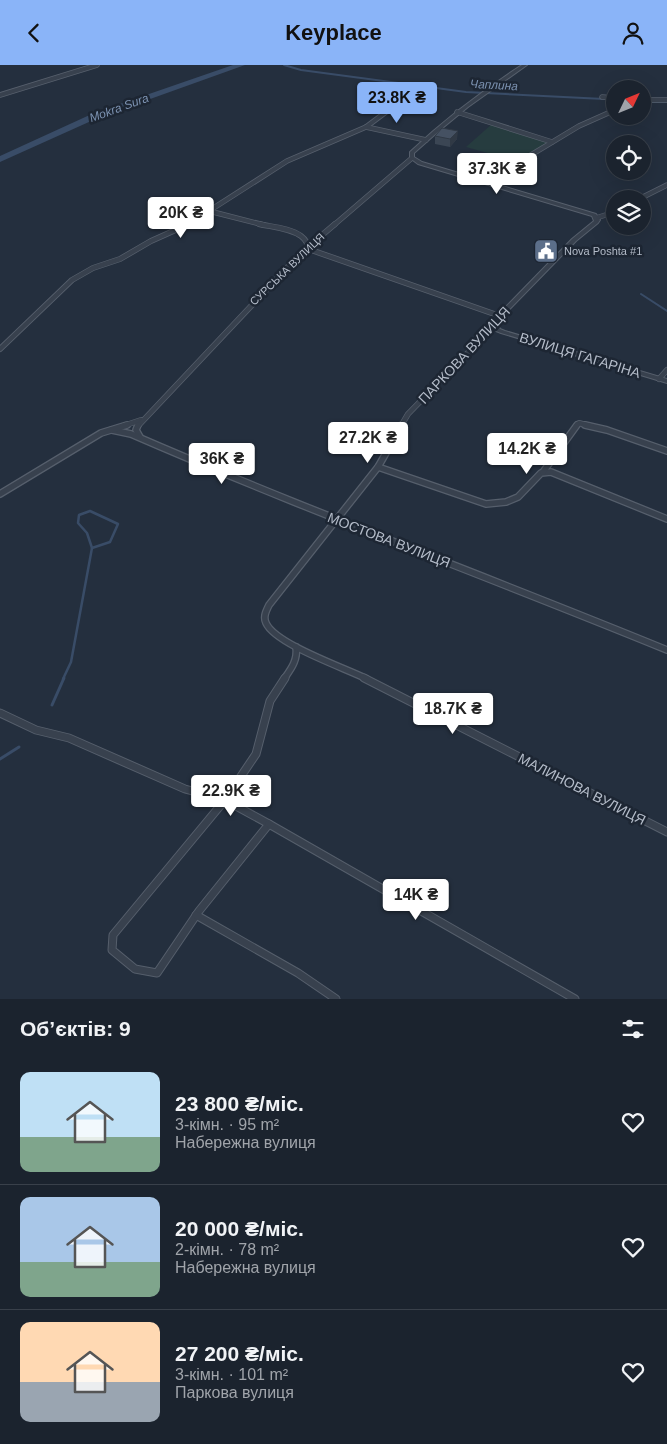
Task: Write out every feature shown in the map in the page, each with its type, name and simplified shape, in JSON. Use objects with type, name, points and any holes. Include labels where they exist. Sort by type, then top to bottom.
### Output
[{"type":"street","points":[[0,95],[97,65]]},
{"type":"street","name":"СУРСЬКА ВУЛИЦЯ","points":[[142,439],[138,436],[136,430],[147,416],[308,247],[412,158],[412,153],[458,113],[525,65]]},
{"type":"street","points":[[0,349],[72,280],[93,268],[120,259],[151,241],[187,225],[287,161],[366,127],[414,91]]},
{"type":"street","points":[[602,97],[606,97]]},
{"type":"street","points":[[651,100],[667,100]]},
{"type":"street","points":[[458,113],[552,142]]},
{"type":"street","points":[[486,181],[552,142],[606,113]]},
{"type":"street","points":[[366,127],[426,140]]},
{"type":"street","points":[[412,158],[420,163],[590,213],[596,218]]},
{"type":"street","points":[[651,193],[667,185]]},
{"type":"street","points":[[209,211],[300,235],[306,240],[308,247],[314,251],[500,316]]},
{"type":"street","name":"ПАРКОВА ВУЛИЦЯ","points":[[264,617],[268,605],[378,467],[408,414],[495,325],[496,320],[574,240],[596,222],[596,218],[606,215]]},
{"type":"street","name":"ВУЛИЦЯ ГАГАРІНА","points":[[495,325],[503,332],[667,381]]},
{"type":"street","points":[[659,379],[667,370]]},
{"type":"street","name":"СУРСЬКА ВУЛИЦЯ","points":[[0,494],[87,441],[112,430],[136,423],[147,416]]},
{"type":"street","points":[[378,467],[486,504],[500,504],[522,496],[543,472],[574,427],[579,423],[607,430],[667,451]]},
{"type":"street","name":"МОСТОВА ВУЛИЦЯ","points":[[112,430],[125,431],[239,481],[531,594],[667,650]]},
{"type":"street","points":[[543,472],[554,473],[667,519]]},
{"type":"street","name":"МАЛИНОВА ВУЛИЦЯ","points":[[264,617],[265,623],[271,630],[296,647],[344,668],[667,832]]},
{"type":"street","points":[[268,824],[196,915],[157,973],[135,969],[112,950],[113,935],[224,800],[256,754],[270,701],[294,664],[297,655],[296,647]]},
{"type":"street","points":[[0,713],[36,730],[69,738],[128,762],[185,789],[224,800],[575,999]]},
{"type":"street","points":[[196,915],[298,973],[336,999]]},
{"type":"green space","points":[[492,124],[550,142],[516,161],[466,147]]},
{"type":"building","points":[[442,128],[458,131],[450,139],[435,136]]},
{"type":"waterway","name":"Mokra Sura","points":[[0,159],[97,115],[241,65]]},
{"type":"waterway","name":"Чаплина","points":[[284,65],[301,70],[466,92],[604,99]]},
{"type":"waterway","name":"Чаплина","points":[[651,102],[667,102]]},
{"type":"waterway","points":[[641,294],[667,311]]},
{"type":"waterway","points":[[90,511],[118,524],[110,542],[92,548],[87,533],[78,523],[79,515],[90,511]]},
{"type":"waterway","points":[[63,679],[71,662],[92,548]]},
{"type":"waterway","points":[[52,705],[64,678]]},
{"type":"waterway","points":[[0,759],[19,747]]},
{"type":"place","name":"Nova Poshta #1","points":[[546,251]]}]
